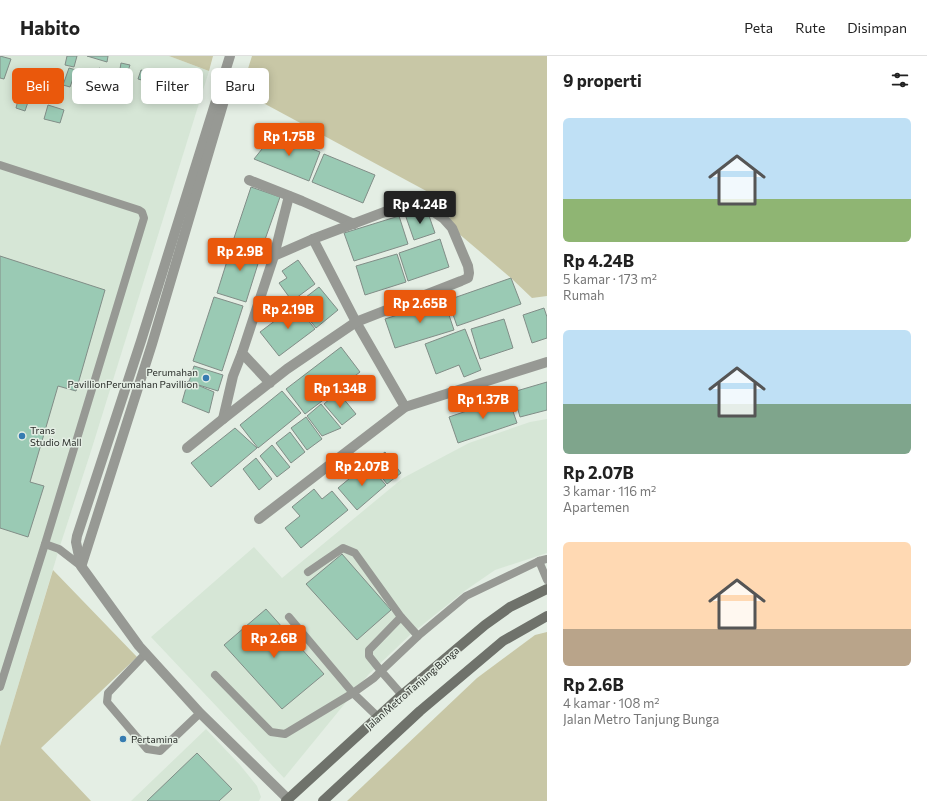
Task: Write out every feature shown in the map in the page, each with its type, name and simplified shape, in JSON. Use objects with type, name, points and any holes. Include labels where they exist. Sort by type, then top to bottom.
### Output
[{"type":"main road","name":"Jalan Metro Tanjung Bunga","points":[[287,800],[402,695],[497,616],[510,607],[547,589]]},
{"type":"main road","points":[[323,801],[420,710],[503,641],[547,616]]},
{"type":"street","points":[[230,56],[141,341],[76,542],[81,566],[139,646],[200,713],[287,800]]},
{"type":"street","points":[[81,566],[152,344],[206,157],[238,56]]},
{"type":"street","points":[[249,180],[354,224]]},
{"type":"street","points":[[223,419],[233,376],[242,354],[274,256],[289,196]]},
{"type":"street","points":[[188,448],[287,369],[356,322],[461,282],[468,278],[469,273],[468,266],[452,228],[443,218],[413,204],[395,208],[313,239],[274,256]]},
{"type":"street","points":[[313,239],[356,322],[405,408]]},
{"type":"street","points":[[242,354],[270,383]]},
{"type":"street","points":[[259,519],[405,408],[547,362]]},
{"type":"lane","points":[[0,165],[139,210],[142,212],[144,218],[0,687]]},
{"type":"lane","points":[[45,544],[59,549],[81,566]]},
{"type":"lane","points":[[308,572],[343,548],[355,553],[401,617],[418,636]]},
{"type":"lane","points":[[214,675],[271,732],[285,734],[353,693],[374,678],[418,636],[466,596],[543,560],[547,580]]},
{"type":"lane","points":[[289,617],[353,693],[378,717]]},
{"type":"lane","points":[[401,617],[369,650],[369,656],[402,695]]},
{"type":"lane","points":[[146,653],[108,693],[107,702],[147,749],[160,751],[200,713]]},
{"type":"shaded area","name":"Trans Studio Mall","points":[[0,56],[169,56],[201,68],[141,68],[141,104],[199,104],[59,549],[0,746]]},
{"type":"shaded area","name":"Trans Studio Mall","points":[[203,69],[209,71],[203,90]]},
{"type":"shaded area","points":[[547,419],[547,553],[495,570],[466,590],[411,634],[369,674],[284,778],[151,637],[254,547],[282,578],[403,478],[469,443],[530,422]]},
{"type":"shaded area","points":[[206,729],[240,765],[257,786],[261,797],[259,801],[131,801]]},
{"type":"green space","points":[[169,56],[213,56],[209,71]]},
{"type":"green space","points":[[252,56],[547,56],[547,296],[532,298],[458,233],[450,219],[443,200],[265,104],[269,104],[269,68],[248,68]]},
{"type":"green space","points":[[53,570],[137,657],[41,748],[91,801],[0,801],[0,746]]},
{"type":"green space","points":[[547,632],[547,801],[347,801],[477,678],[535,635]]},
{"type":"building","points":[[0,56],[11,59],[4,79],[0,78]]},
{"type":"building","points":[[67,56],[77,56],[74,67],[65,65]]},
{"type":"building","points":[[87,56],[108,56],[107,62]]},
{"type":"building","points":[[121,63],[130,65],[129,68],[120,68]]},
{"type":"building","points":[[69,68],[72,69],[72,81],[70,87],[64,85]]},
{"type":"building","points":[[141,70],[141,80],[138,79]]},
{"type":"building","points":[[17,104],[27,104],[25,111],[16,108]]},
{"type":"building","points":[[48,105],[64,110],[60,123],[44,119]]},
{"type":"building","points":[[274,134],[320,152],[309,181],[254,159]]},
{"type":"building","points":[[324,154],[375,175],[363,203],[312,182]]},
{"type":"building","points":[[251,187],[280,197],[262,248],[234,238]]},
{"type":"building","points":[[427,210],[435,233],[414,240],[406,217]]},
{"type":"building","points":[[399,216],[408,244],[354,261],[344,233]]},
{"type":"building","points":[[440,239],[449,267],[408,281],[399,253]]},
{"type":"building","points":[[233,242],[262,251],[246,302],[217,293]]},
{"type":"building","points":[[397,254],[406,282],[365,295],[356,266]]},
{"type":"building","name":"Trans Studio Mall","points":[[0,256],[105,290],[76,391],[58,386],[30,482],[44,486],[28,537],[0,528]]},
{"type":"building","points":[[298,260],[315,284],[292,301],[279,283],[287,278],[282,271]]},
{"type":"building","points":[[511,278],[521,304],[457,326],[448,300]]},
{"type":"building","points":[[319,287],[338,310],[316,328],[297,304]]},
{"type":"building","points":[[214,297],[243,306],[222,371],[193,361]]},
{"type":"building","points":[[444,300],[454,330],[395,348],[385,319]]},
{"type":"building","points":[[296,305],[315,329],[279,356],[260,332]]},
{"type":"building","points":[[544,308],[547,317],[547,338],[532,343],[523,315]]},
{"type":"building","points":[[504,319],[513,348],[480,359],[471,329]]},
{"type":"building","points":[[465,329],[481,370],[464,377],[459,365],[436,374],[425,344]]},
{"type":"building","points":[[341,347],[360,372],[305,414],[286,389]]},
{"type":"building","name":"Perumahan PavillionPerumahan Pavillion","points":[[194,366],[223,375],[218,391],[189,382]]},
{"type":"building","points":[[188,381],[214,392],[209,413],[182,402]]},
{"type":"building","points":[[547,382],[547,410],[520,417],[513,392]]},
{"type":"building","points":[[282,391],[301,413],[258,448],[240,425]]},
{"type":"building","points":[[338,392],[356,414],[342,425],[324,404]]},
{"type":"building","points":[[508,397],[517,423],[458,443],[449,417]]},
{"type":"building","points":[[321,404],[341,428],[322,436],[307,416]]},
{"type":"building","points":[[306,417],[322,439],[307,450],[291,428]]},
{"type":"building","points":[[235,428],[257,448],[211,487],[191,463]]},
{"type":"building","points":[[290,432],[305,452],[291,463],[276,443]]},
{"type":"building","points":[[272,445],[290,467],[277,477],[260,456]]},
{"type":"building","points":[[385,452],[401,473],[387,484],[371,463]]},
{"type":"building","points":[[256,458],[272,479],[259,490],[243,469]]},
{"type":"building","points":[[367,464],[386,485],[357,510],[338,488]]},
{"type":"building","points":[[314,489],[322,499],[332,491],[348,510],[301,548],[285,528],[300,516],[292,507]]},
{"type":"building","points":[[342,554],[391,610],[357,640],[306,584]]},
{"type":"building","points":[[266,609],[324,674],[282,709],[224,645]]},
{"type":"building","points":[[197,753],[232,789],[219,801],[147,801]]},
{"type":"place","name":"Perumahan PavillionPerumahan Pavillion","points":[[206,378]]},
{"type":"place","name":"Trans Studio Mall","points":[[22,436]]},
{"type":"place","name":"Pertamina","points":[[123,739]]}]
